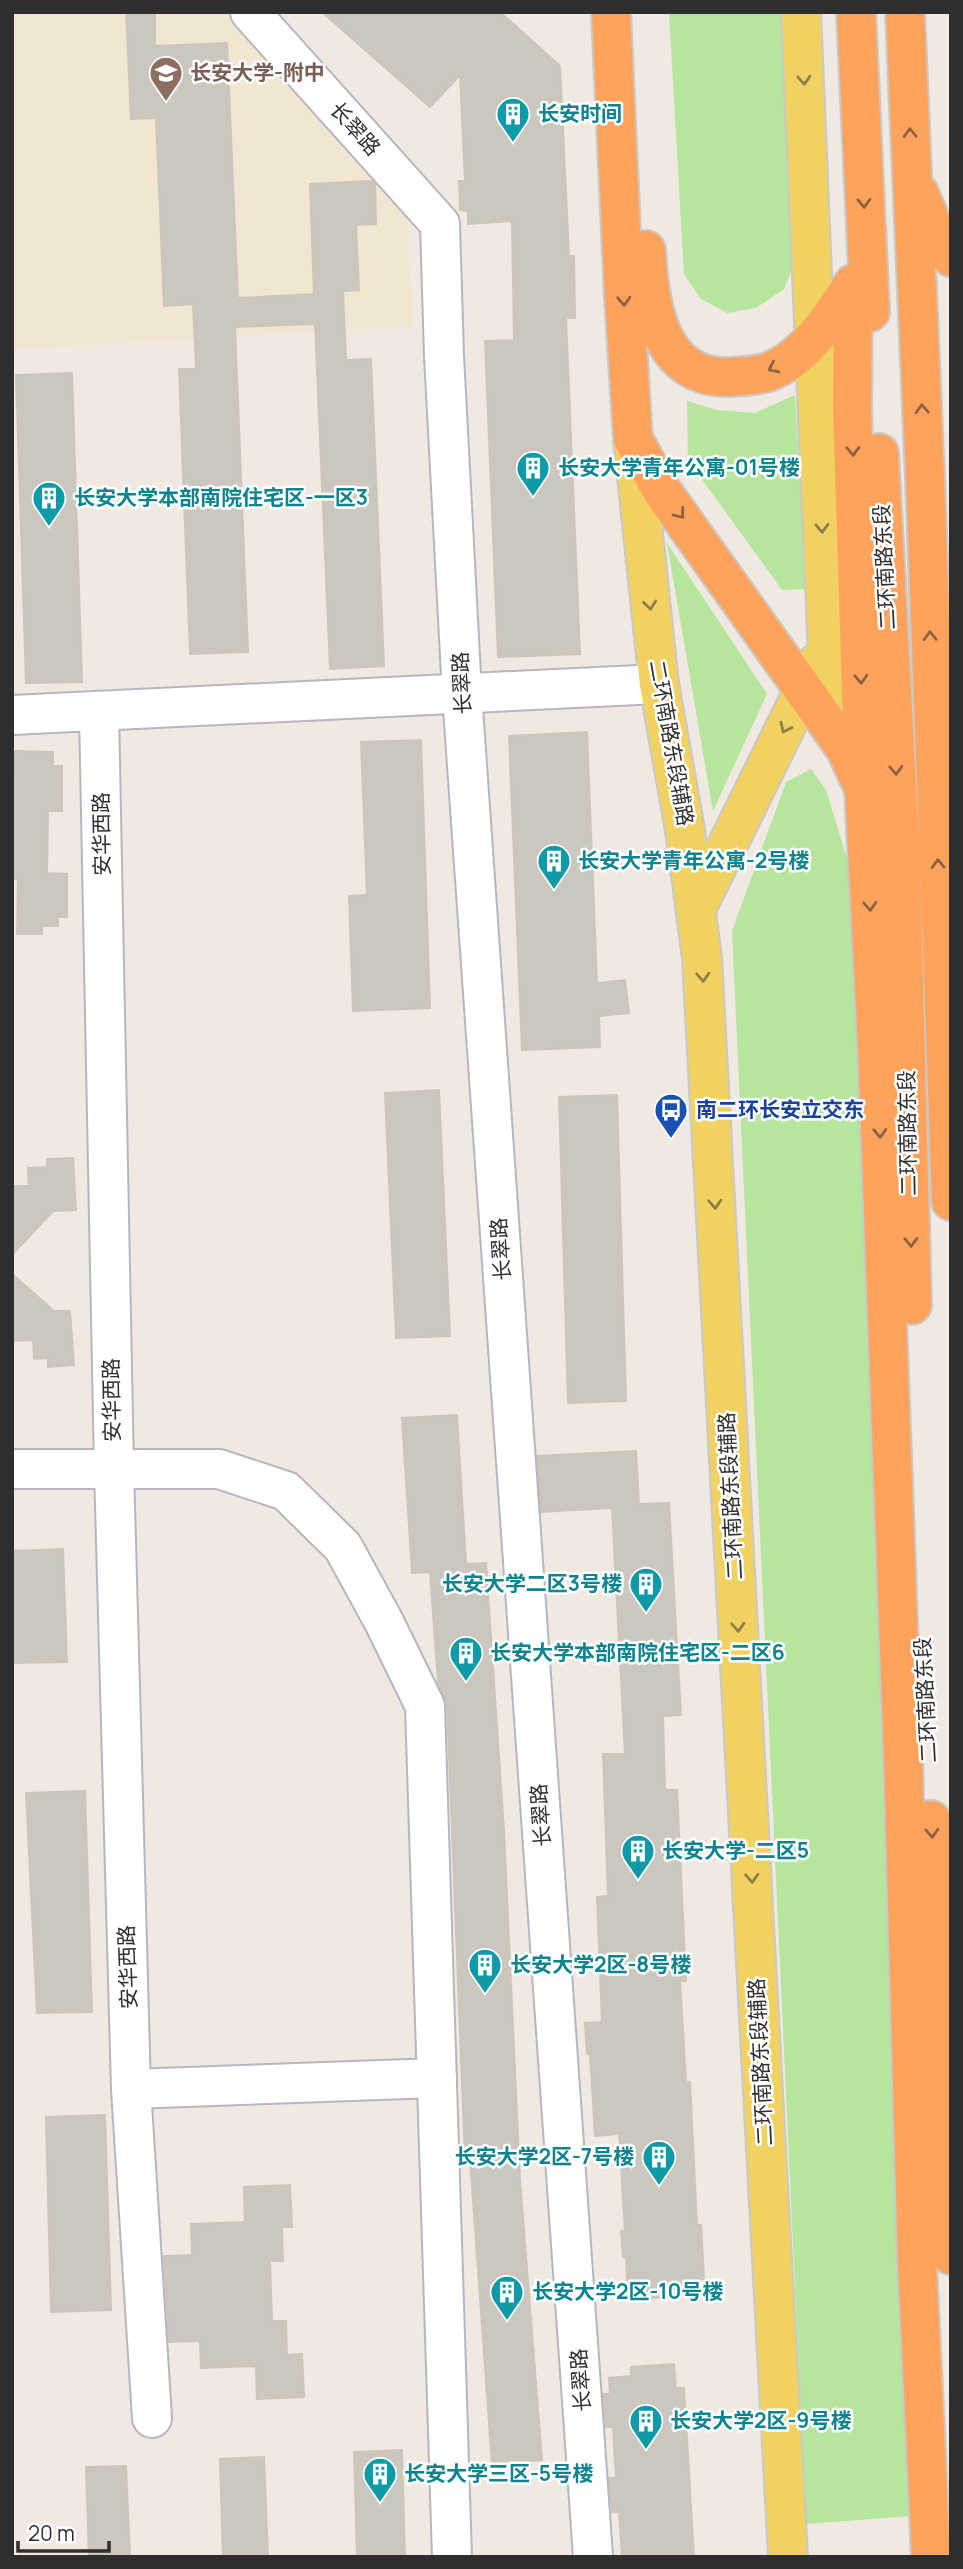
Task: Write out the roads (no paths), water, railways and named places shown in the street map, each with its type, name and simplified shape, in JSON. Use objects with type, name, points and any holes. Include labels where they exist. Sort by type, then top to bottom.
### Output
[{"type":"highway","points":[[611,12],[633,439],[662,491],[845,748],[864,788]]},
{"type":"highway","points":[[634,12],[648,288],[657,326],[670,349],[693,369],[714,377],[768,373],[797,354],[826,326],[860,275]]},
{"type":"highway","name":"二环南路东段","points":[[856,12],[860,275],[884,530],[901,858],[918,1545],[951,2255]]},
{"type":"highway","name":"二环南路东段","points":[[905,12],[951,1201]]},
{"type":"highway","points":[[912,176],[934,229],[951,257]]},
{"type":"highway","points":[[860,275],[852,408],[864,788],[903,1758],[917,2266],[932,2557]]},
{"type":"highway","points":[[942,967],[951,930]]},
{"type":"highway","points":[[873,977],[907,1102]]},
{"type":"main road","points":[[801,12],[831,729]]},
{"type":"main road","name":"二环南路东段辅路","points":[[633,439],[659,684],[685,830],[703,985],[788,2557]]},
{"type":"main road","points":[[696,909],[826,645]]},
{"type":"lane","name":"长翠路","points":[[250,12],[440,224],[444,356],[462,694],[593,2557]]},
{"type":"lane","points":[[12,715],[659,684]]},
{"type":"lane","name":"安华西路","points":[[99,712],[114,1469],[131,2089],[152,2418]]},
{"type":"lane","points":[[12,1469],[219,1469],[286,1491],[343,1547],[425,1706],[453,2557]]},
{"type":"lane","points":[[131,2089],[437,2078]]},
{"type":"place","name":"长安大学-附中","points":[[166,103]]},
{"type":"place","name":"长安时间","points":[[513,144]]},
{"type":"place","name":"长安大学青年公寓-01号楼","points":[[533,498]]},
{"type":"place","name":"长安大学本部南院住宅区-一区3","points":[[49,528]]},
{"type":"place","name":"长安大学青年公寓-2号楼","points":[[554,891]]},
{"type":"place","name":"南二环长安立交东","points":[[671,1140]]},
{"type":"place","name":"长安大学二区3号楼","points":[[646,1614]]},
{"type":"place","name":"长安大学本部南院住宅区-二区6","points":[[466,1683]]},
{"type":"place","name":"长安大学-二区5","points":[[638,1881]]},
{"type":"place","name":"长安大学2区-8号楼","points":[[485,1995]]},
{"type":"place","name":"长安大学2区-7号楼","points":[[659,2187]]},
{"type":"place","name":"长安大学2区-10号楼","points":[[507,2322]]},
{"type":"place","name":"长安大学2区-9号楼","points":[[646,2451]]},
{"type":"place","name":"长安大学三区-5号楼","points":[[380,2504]]}]
